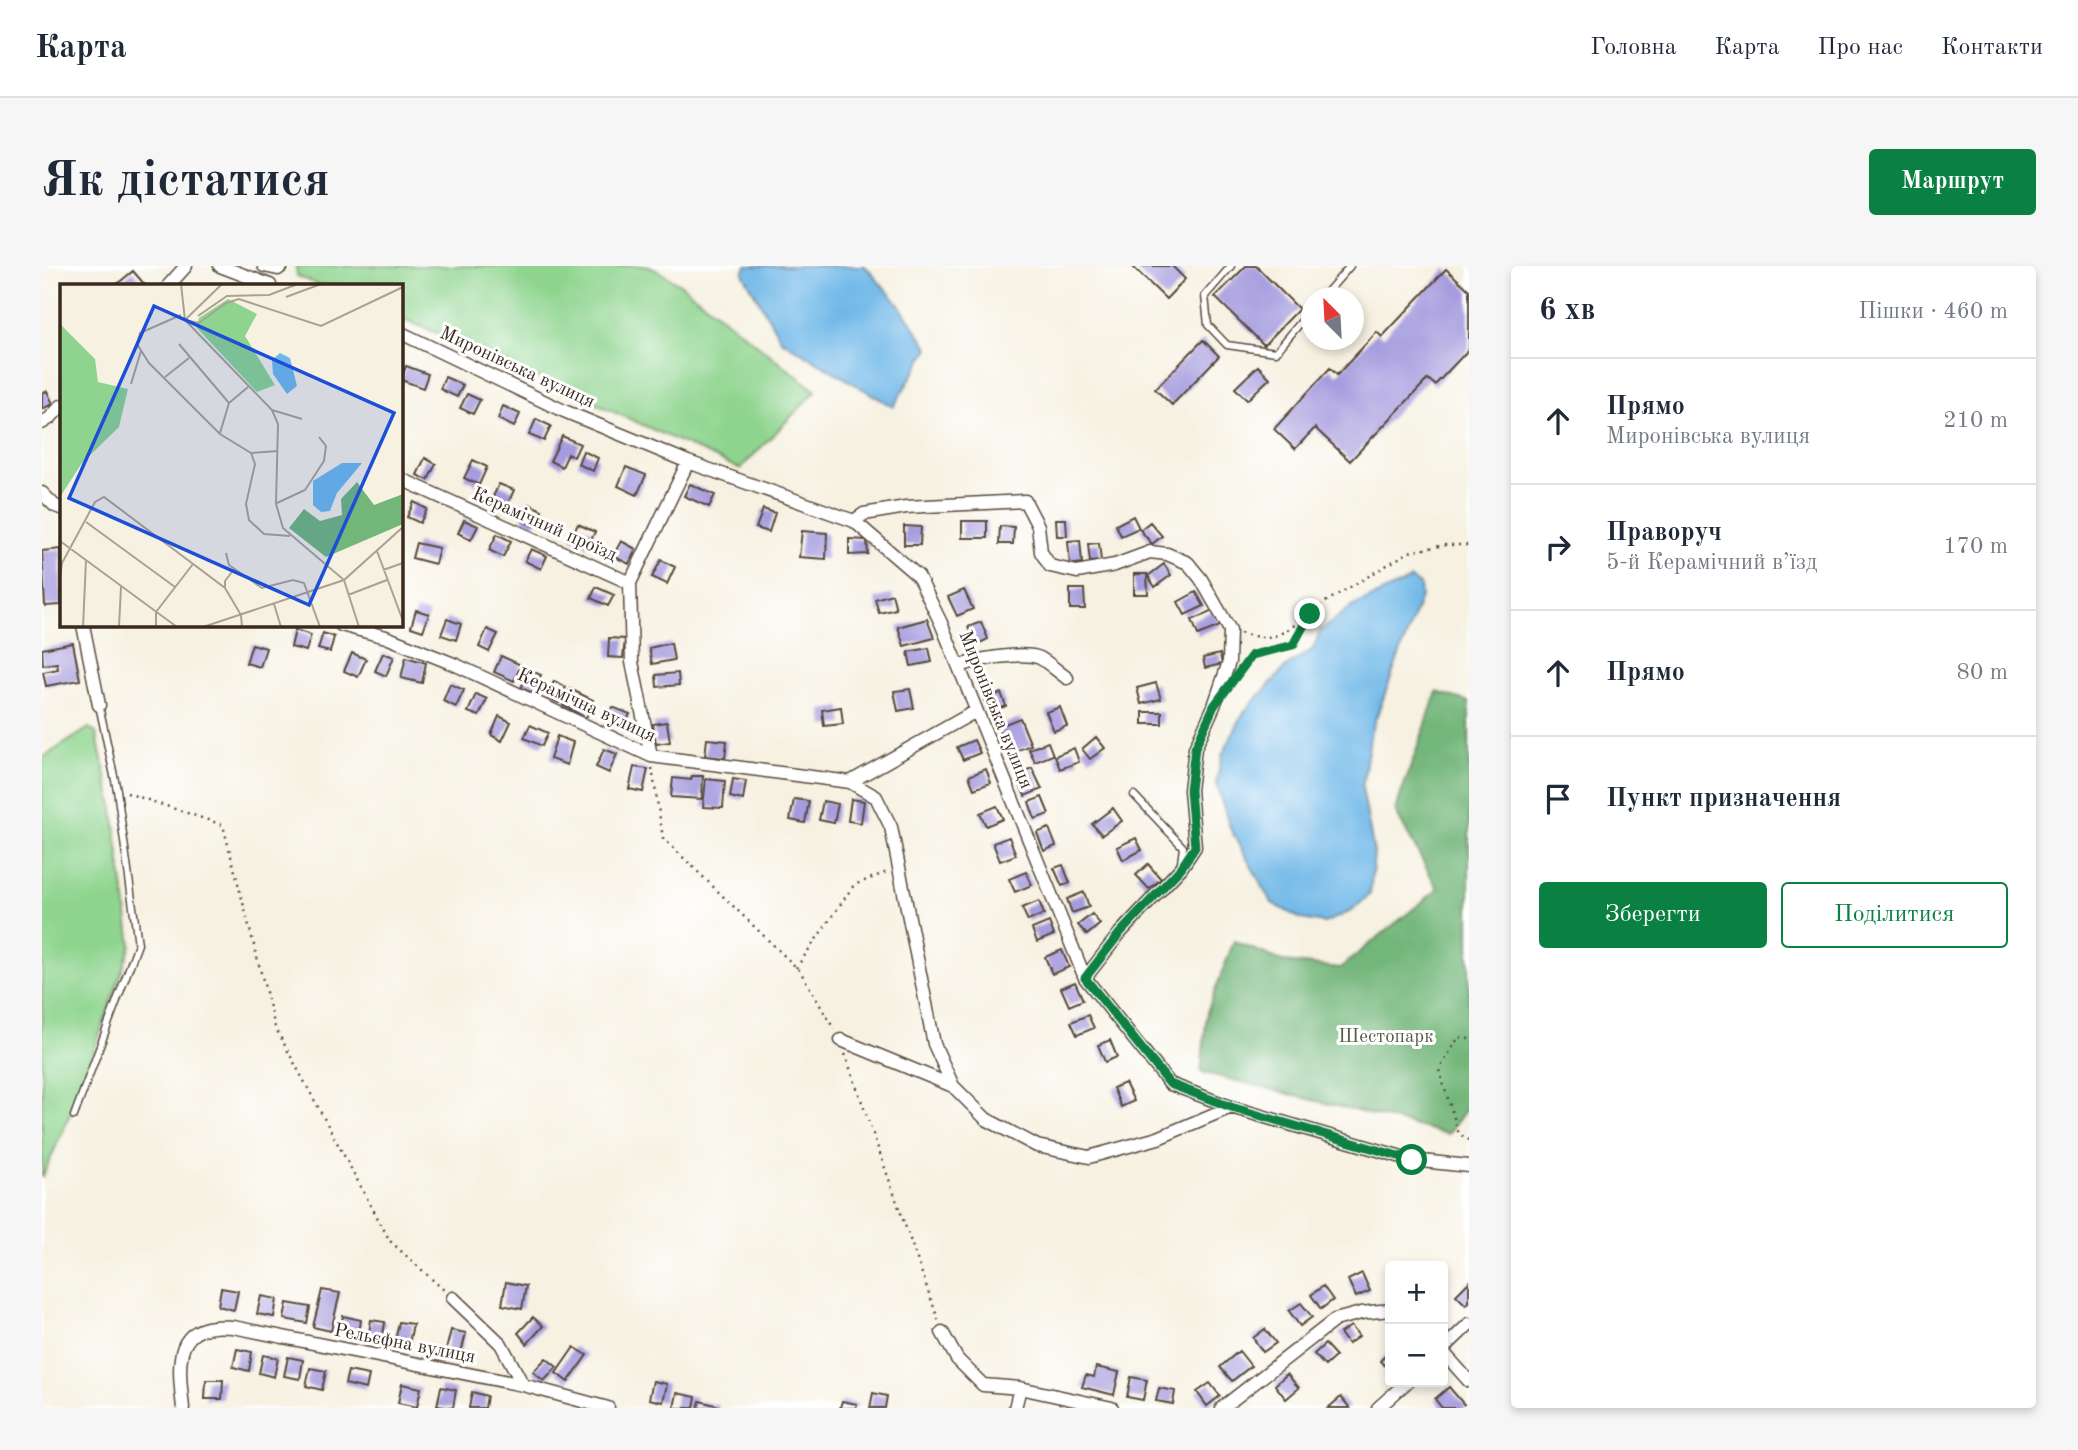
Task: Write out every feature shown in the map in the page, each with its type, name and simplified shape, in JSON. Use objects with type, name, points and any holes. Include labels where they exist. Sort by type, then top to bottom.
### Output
[{"type":"street","points":[[170,284],[186,266]]},
{"type":"street","points":[[264,266],[278,269],[282,266]]},
{"type":"street","points":[[225,267],[268,284]]},
{"type":"street","name":"Миронівська вулиця","points":[[402,333],[564,411],[688,462],[854,521],[918,576],[941,623],[1085,978],[1170,1084],[1231,1107],[1412,1160],[1469,1166]]},
{"type":"street","points":[[42,423],[60,407]]},
{"type":"street","points":[[630,583],[688,462]]},
{"type":"street","name":"Керамічний проїзд","points":[[402,479],[630,583],[632,662],[651,756]]},
{"type":"street","points":[[42,493],[60,508]]},
{"type":"street","points":[[854,521],[864,514],[906,507],[1025,502],[1038,526],[1041,552],[1050,566],[1077,572],[1115,565],[1150,552],[1167,554],[1188,563],[1201,579],[1230,630],[1228,662],[1214,706],[1195,748],[1190,790],[1195,847],[1181,868],[1120,933],[1085,978]]},
{"type":"street","points":[[83,626],[99,705]]},
{"type":"street","name":"Керамічна вулиця","points":[[345,626],[386,637],[456,665],[651,756],[850,782]]},
{"type":"street","points":[[959,667],[970,661],[996,657],[1039,657],[1067,678]]},
{"type":"street","points":[[850,782],[976,710]]},
{"type":"street","points":[[850,782],[876,797],[891,827],[934,1044],[953,1086],[986,1119],[1037,1146],[1089,1157],[1158,1138],[1231,1107]]},
{"type":"street","points":[[841,1040],[953,1086]]},
{"type":"street","points":[[453,1297],[501,1344],[523,1385]]},
{"type":"street","points":[[1222,1408],[1335,1320],[1385,1311]]},
{"type":"street","points":[[1448,1346],[1469,1324]]},
{"type":"street","name":"Рельєфна вулиця","points":[[183,1408],[178,1369],[184,1345],[194,1332],[212,1325],[523,1385],[608,1408]]},
{"type":"street","points":[[942,1332],[957,1359],[983,1385],[1020,1388],[1112,1408]]},
{"type":"street","points":[[1448,1357],[1469,1381]]},
{"type":"street","points":[[1377,1408],[1401,1387]]},
{"type":"street","points":[[1015,1408],[1020,1388]]},
{"type":"lane","points":[[1231,266],[1205,296],[1208,325],[1227,345],[1276,352],[1301,322]]},
{"type":"lane","points":[[1332,287],[1350,266]]},
{"type":"lane","points":[[74,1115],[138,944],[117,790],[99,705]]},
{"type":"lane","points":[[1134,795],[1183,847],[1181,868]]},
{"type":"path","points":[[1230,630],[1258,638],[1278,637],[1327,601],[1409,552],[1445,545],[1469,545]]},
{"type":"path","points":[[1237,675],[1252,655],[1293,645],[1310,614]]},
{"type":"path","points":[[651,756],[663,838],[796,968],[841,1040],[942,1332]]},
{"type":"path","points":[[117,790],[223,825],[275,1027],[390,1241],[453,1297]]},
{"type":"path","points":[[796,968],[854,885],[899,867]]},
{"type":"path","points":[[1469,1039],[1459,1037],[1438,1070],[1459,1134],[1469,1140]]},
{"type":"green space","points":[[296,266],[649,266],[680,284],[816,391],[740,469],[402,318],[402,284],[317,284],[297,276]]},
{"type":"green space","name":"Шестопарк","points":[[1437,692],[1469,702],[1469,1105],[1448,1134],[1201,1072],[1207,1012],[1234,941],[1284,962],[1340,968],[1438,889],[1395,811]]},
{"type":"green space","points":[[89,728],[96,733],[112,802],[131,945],[78,1096],[42,1178],[42,758]]},
{"type":"water","points":[[746,266],[865,266],[897,302],[929,348],[893,407],[781,340],[743,273]]},
{"type":"water","points":[[1411,579],[1420,585],[1421,597],[1371,731],[1362,788],[1374,853],[1370,894],[1352,911],[1324,923],[1301,919],[1272,903],[1231,830],[1216,784],[1222,755],[1244,712],[1287,666],[1313,649],[1320,631],[1351,607]]},
{"type":"building","points":[[1132,266],[1172,266],[1185,279],[1166,299]]},
{"type":"building","points":[[1246,266],[1256,266],[1299,309],[1264,345],[1215,297]]},
{"type":"building","points":[[1446,269],[1469,290],[1469,349],[1435,385],[1428,379],[1350,461],[1315,428],[1295,449],[1274,429],[1330,368],[1337,375],[1360,350],[1364,350],[1364,346],[1377,332],[1382,337]]},
{"type":"building","points":[[133,271],[144,284],[117,284]]},
{"type":"building","points":[[1203,340],[1219,356],[1172,405],[1155,389]]},
{"type":"building","points":[[406,366],[428,374],[423,388],[402,380]]},
{"type":"building","points":[[1258,366],[1270,378],[1247,400],[1235,388]]},
{"type":"building","points":[[445,377],[463,385],[457,397],[440,389]]},
{"type":"building","points":[[47,391],[53,404],[42,409],[42,393]]},
{"type":"building","points":[[467,394],[480,400],[473,414],[460,408]]},
{"type":"building","points":[[503,406],[520,414],[514,427],[498,419]]},
{"type":"building","points":[[536,419],[551,426],[544,441],[529,435]]},
{"type":"building","points":[[562,436],[580,444],[574,457],[568,454],[562,467],[550,461]]},
{"type":"building","points":[[583,451],[598,458],[593,471],[578,464]]},
{"type":"building","points":[[425,458],[436,464],[428,480],[417,475]]},
{"type":"building","points":[[473,460],[487,467],[479,485],[464,478]]},
{"type":"building","points":[[626,467],[646,475],[637,495],[618,486]]},
{"type":"building","points":[[499,484],[514,490],[506,508],[491,501]]},
{"type":"building","points":[[690,484],[715,495],[709,507],[684,496]]},
{"type":"building","points":[[414,502],[427,509],[420,523],[407,517]]},
{"type":"building","points":[[529,504],[542,510],[534,526],[522,520]]},
{"type":"building","points":[[763,509],[775,513],[769,532],[756,528]]},
{"type":"building","points":[[1133,516],[1139,528],[1121,536],[1116,525]]},
{"type":"building","points":[[1056,519],[1066,519],[1067,536],[1057,536]]},
{"type":"building","points":[[464,520],[478,526],[471,540],[458,533]]},
{"type":"building","points":[[962,521],[987,521],[987,538],[962,538]]},
{"type":"building","points":[[1150,522],[1162,536],[1152,544],[1140,530]]},
{"type":"building","points":[[578,524],[595,532],[588,546],[571,538]]},
{"type":"building","points":[[904,526],[921,527],[920,545],[904,545]]},
{"type":"building","points":[[1000,526],[1014,527],[1013,544],[999,544]]},
{"type":"building","points":[[802,531],[827,533],[826,559],[799,557]]},
{"type":"building","points":[[497,534],[511,541],[503,557],[489,550]]},
{"type":"building","points":[[849,539],[867,540],[868,554],[849,555]]},
{"type":"building","points":[[1080,540],[1082,563],[1070,565],[1068,541]]},
{"type":"building","points":[[621,541],[636,549],[629,564],[613,556]]},
{"type":"building","points":[[416,543],[439,548],[435,564],[412,558]]},
{"type":"building","points":[[1099,543],[1101,561],[1090,562],[1088,544]]},
{"type":"building","points":[[60,549],[60,605],[45,606],[42,551]]},
{"type":"building","points":[[531,549],[547,556],[541,569],[525,561]]},
{"type":"building","points":[[661,560],[675,567],[667,584],[652,577]]},
{"type":"building","points":[[1164,564],[1171,575],[1155,587],[1148,576]]},
{"type":"building","points":[[1134,574],[1147,574],[1148,594],[1134,594]]},
{"type":"building","points":[[596,587],[614,595],[608,606],[591,598]]},
{"type":"building","points":[[1070,589],[1084,589],[1085,609],[1070,609]]},
{"type":"building","points":[[964,590],[973,609],[957,616],[948,597]]},
{"type":"building","points":[[1196,592],[1204,606],[1185,615],[1178,602]]},
{"type":"building","points":[[892,594],[896,609],[879,613],[875,599]]},
{"type":"building","points":[[416,610],[429,614],[423,631],[411,627]]},
{"type":"building","points":[[1213,611],[1220,626],[1198,635],[1192,620]]},
{"type":"building","points":[[447,619],[461,624],[456,640],[441,635]]},
{"type":"building","points":[[927,619],[934,638],[904,646],[898,627]]},
{"type":"building","points":[[981,622],[988,639],[976,645],[968,627]]},
{"type":"building","points":[[487,629],[498,634],[489,652],[479,647]]},
{"type":"building","points":[[295,630],[311,635],[306,651],[291,647]]},
{"type":"building","points":[[323,633],[334,637],[330,652],[318,649]]},
{"type":"building","points":[[609,638],[625,639],[623,658],[608,657]]},
{"type":"building","points":[[73,643],[80,680],[46,686],[43,672],[58,669],[57,663],[43,665],[42,649]]},
{"type":"building","points":[[671,643],[674,660],[652,664],[649,648]]},
{"type":"building","points":[[252,644],[266,648],[260,667],[246,663]]},
{"type":"building","points":[[929,648],[932,662],[911,666],[908,652]]},
{"type":"building","points":[[352,653],[366,659],[358,677],[344,671]]},
{"type":"building","points":[[383,653],[394,657],[386,676],[375,671]]},
{"type":"building","points":[[1220,654],[1222,664],[1205,668],[1203,658]]},
{"type":"building","points":[[501,656],[521,665],[514,681],[494,672]]},
{"type":"building","points":[[406,657],[426,663],[422,683],[401,678]]},
{"type":"building","points":[[529,670],[541,675],[533,693],[521,688]]},
{"type":"building","points":[[678,673],[679,685],[657,687],[656,675]]},
{"type":"building","points":[[554,681],[566,687],[559,703],[547,697]]},
{"type":"building","points":[[1156,683],[1161,699],[1141,704],[1137,688]]},
{"type":"building","points":[[450,684],[464,690],[456,707],[443,701]]},
{"type":"building","points":[[570,689],[593,700],[586,718],[563,705]]},
{"type":"building","points":[[910,689],[914,708],[898,711],[894,691]]},
{"type":"building","points":[[1001,693],[1006,706],[989,713],[984,699]]},
{"type":"building","points":[[476,694],[487,699],[479,716],[468,712]]},
{"type":"building","points":[[612,707],[630,714],[624,726],[607,718]]},
{"type":"building","points":[[841,707],[843,724],[824,726],[822,710]]},
{"type":"building","points":[[1060,707],[1067,726],[1054,731],[1046,712]]},
{"type":"building","points":[[1143,712],[1162,712],[1162,724],[1143,724]]},
{"type":"building","points":[[499,716],[511,722],[502,741],[491,735]]},
{"type":"building","points":[[1020,718],[1031,745],[1008,754],[997,727]]},
{"type":"building","points":[[667,722],[670,742],[656,744],[653,724]]},
{"type":"building","points":[[530,725],[548,733],[542,746],[524,738]]},
{"type":"building","points":[[557,736],[573,742],[567,765],[550,759]]},
{"type":"building","points":[[1096,737],[1105,748],[1090,759],[1082,749]]},
{"type":"building","points":[[707,739],[727,741],[725,758],[705,756]]},
{"type":"building","points":[[974,740],[980,753],[963,760],[957,747]]},
{"type":"building","points":[[1048,742],[1053,755],[1035,762],[1029,749]]},
{"type":"building","points":[[1074,748],[1079,762],[1060,769],[1055,756]]},
{"type":"building","points":[[604,749],[617,754],[609,773],[596,767]]},
{"type":"building","points":[[634,767],[648,769],[643,792],[629,789]]},
{"type":"building","points":[[1032,768],[1042,789],[1025,796],[1017,774]]},
{"type":"building","points":[[986,769],[991,783],[974,789],[969,776]]},
{"type":"building","points":[[692,776],[703,776],[702,799],[671,797],[673,778],[691,780]]},
{"type":"building","points":[[706,779],[725,781],[723,808],[703,807]]},
{"type":"building","points":[[733,779],[746,781],[743,800],[730,797]]},
{"type":"building","points":[[1042,797],[1049,814],[1035,819],[1029,802]]},
{"type":"building","points":[[794,799],[809,801],[805,823],[790,820]]},
{"type":"building","points":[[851,799],[864,801],[861,823],[848,821]]},
{"type":"building","points":[[823,801],[838,804],[834,823],[819,820]]},
{"type":"building","points":[[997,806],[1003,819],[986,826],[980,813]]},
{"type":"building","points":[[1113,808],[1122,821],[1102,835],[1092,824]]},
{"type":"building","points":[[1049,828],[1056,846],[1044,851],[1037,833]]},
{"type":"building","points":[[1009,837],[1016,855],[1000,861],[993,843]]},
{"type":"building","points":[[1136,838],[1142,850],[1123,860],[1117,847]]},
{"type":"building","points":[[1148,864],[1161,879],[1149,889],[1136,875]]},
{"type":"building","points":[[1063,865],[1070,883],[1062,886],[1054,868]]},
{"type":"building","points":[[1026,872],[1032,885],[1015,892],[1009,879]]},
{"type":"building","points":[[1084,892],[1089,907],[1072,913],[1067,899]]},
{"type":"building","points":[[1039,901],[1044,914],[1028,921],[1022,908]]},
{"type":"building","points":[[1092,914],[1100,924],[1087,935],[1078,925]]},
{"type":"building","points":[[1049,922],[1054,935],[1037,942],[1032,929]]},
{"type":"building","points":[[1062,950],[1069,967],[1052,974],[1045,957]]},
{"type":"building","points":[[1075,982],[1083,1000],[1069,1006],[1061,988]]},
{"type":"building","points":[[1088,1015],[1094,1028],[1077,1035],[1071,1022]]},
{"type":"building","points":[[1110,1040],[1117,1057],[1105,1062],[1098,1045]]},
{"type":"building","points":[[1125,1083],[1134,1101],[1121,1107],[1113,1088]]},
{"type":"building","points":[[1362,1273],[1370,1291],[1356,1297],[1348,1280]]},
{"type":"building","points":[[506,1282],[526,1286],[522,1309],[502,1305]]},
{"type":"building","points":[[1469,1282],[1469,1302],[1466,1305],[1456,1295]]},
{"type":"building","points":[[1323,1286],[1333,1300],[1321,1309],[1311,1295]]},
{"type":"building","points":[[221,1288],[238,1291],[234,1310],[218,1306]]},
{"type":"building","points":[[322,1290],[340,1293],[331,1331],[313,1327]]},
{"type":"building","points":[[261,1296],[277,1299],[274,1317],[257,1314]]},
{"type":"building","points":[[287,1303],[310,1307],[307,1323],[284,1319]]},
{"type":"building","points":[[1301,1303],[1312,1317],[1300,1326],[1289,1311]]},
{"type":"building","points":[[343,1316],[361,1320],[359,1334],[340,1330]]},
{"type":"building","points":[[533,1317],[543,1326],[527,1344],[518,1333]]},
{"type":"building","points":[[371,1320],[385,1322],[382,1342],[368,1339]]},
{"type":"building","points":[[399,1322],[413,1324],[408,1349],[394,1346]]},
{"type":"building","points":[[1351,1326],[1359,1336],[1348,1344],[1340,1333]]},
{"type":"building","points":[[1265,1329],[1276,1343],[1263,1352],[1253,1338]]},
{"type":"building","points":[[451,1330],[466,1333],[459,1361],[444,1358]]},
{"type":"building","points":[[1325,1344],[1336,1356],[1325,1366],[1314,1354]]},
{"type":"building","points":[[574,1347],[587,1355],[568,1382],[556,1373]]},
{"type":"building","points":[[237,1349],[252,1352],[249,1371],[233,1367]]},
{"type":"building","points":[[1239,1351],[1251,1366],[1232,1381],[1220,1367]]},
{"type":"building","points":[[263,1355],[278,1358],[274,1377],[259,1373]]},
{"type":"building","points":[[288,1357],[303,1360],[300,1379],[284,1376]]},
{"type":"building","points":[[546,1358],[557,1367],[544,1381],[533,1372]]},
{"type":"building","points":[[1096,1367],[1119,1372],[1114,1395],[1082,1387],[1086,1375],[1094,1377]]},
{"type":"building","points":[[310,1368],[326,1371],[322,1390],[306,1386]]},
{"type":"building","points":[[348,1371],[369,1375],[366,1389],[345,1384]]},
{"type":"building","points":[[1287,1374],[1299,1388],[1286,1399],[1275,1385]]},
{"type":"building","points":[[1131,1377],[1147,1380],[1143,1400],[1127,1397]]},
{"type":"building","points":[[206,1380],[223,1380],[222,1399],[205,1399]]},
{"type":"building","points":[[653,1381],[667,1384],[663,1402],[649,1399]]},
{"type":"building","points":[[1210,1383],[1220,1396],[1207,1406],[1197,1392]]},
{"type":"building","points":[[402,1384],[421,1388],[417,1407],[398,1403]]},
{"type":"building","points":[[441,1387],[456,1390],[453,1408],[437,1406]]},
{"type":"building","points":[[1449,1387],[1467,1408],[1442,1408],[1435,1399]]},
{"type":"building","points":[[1159,1388],[1175,1391],[1173,1404],[1156,1401]]},
{"type":"building","points":[[472,1392],[487,1396],[485,1408],[469,1408]]},
{"type":"building","points":[[677,1393],[696,1397],[694,1408],[674,1408]]},
{"type":"building","points":[[873,1393],[887,1396],[885,1408],[870,1408]]},
{"type":"building","points":[[1341,1397],[1350,1408],[1328,1408]]},
{"type":"building","points":[[700,1401],[719,1406],[719,1408],[698,1408]]},
{"type":"building","points":[[842,1401],[857,1404],[856,1408],[840,1408]]},
{"type":"route","points":[[1310,614],[1293,645],[1252,655],[1214,706],[1195,748],[1190,790],[1195,847],[1181,868],[1120,933],[1085,978],[1170,1084],[1231,1107],[1412,1160]]}]
